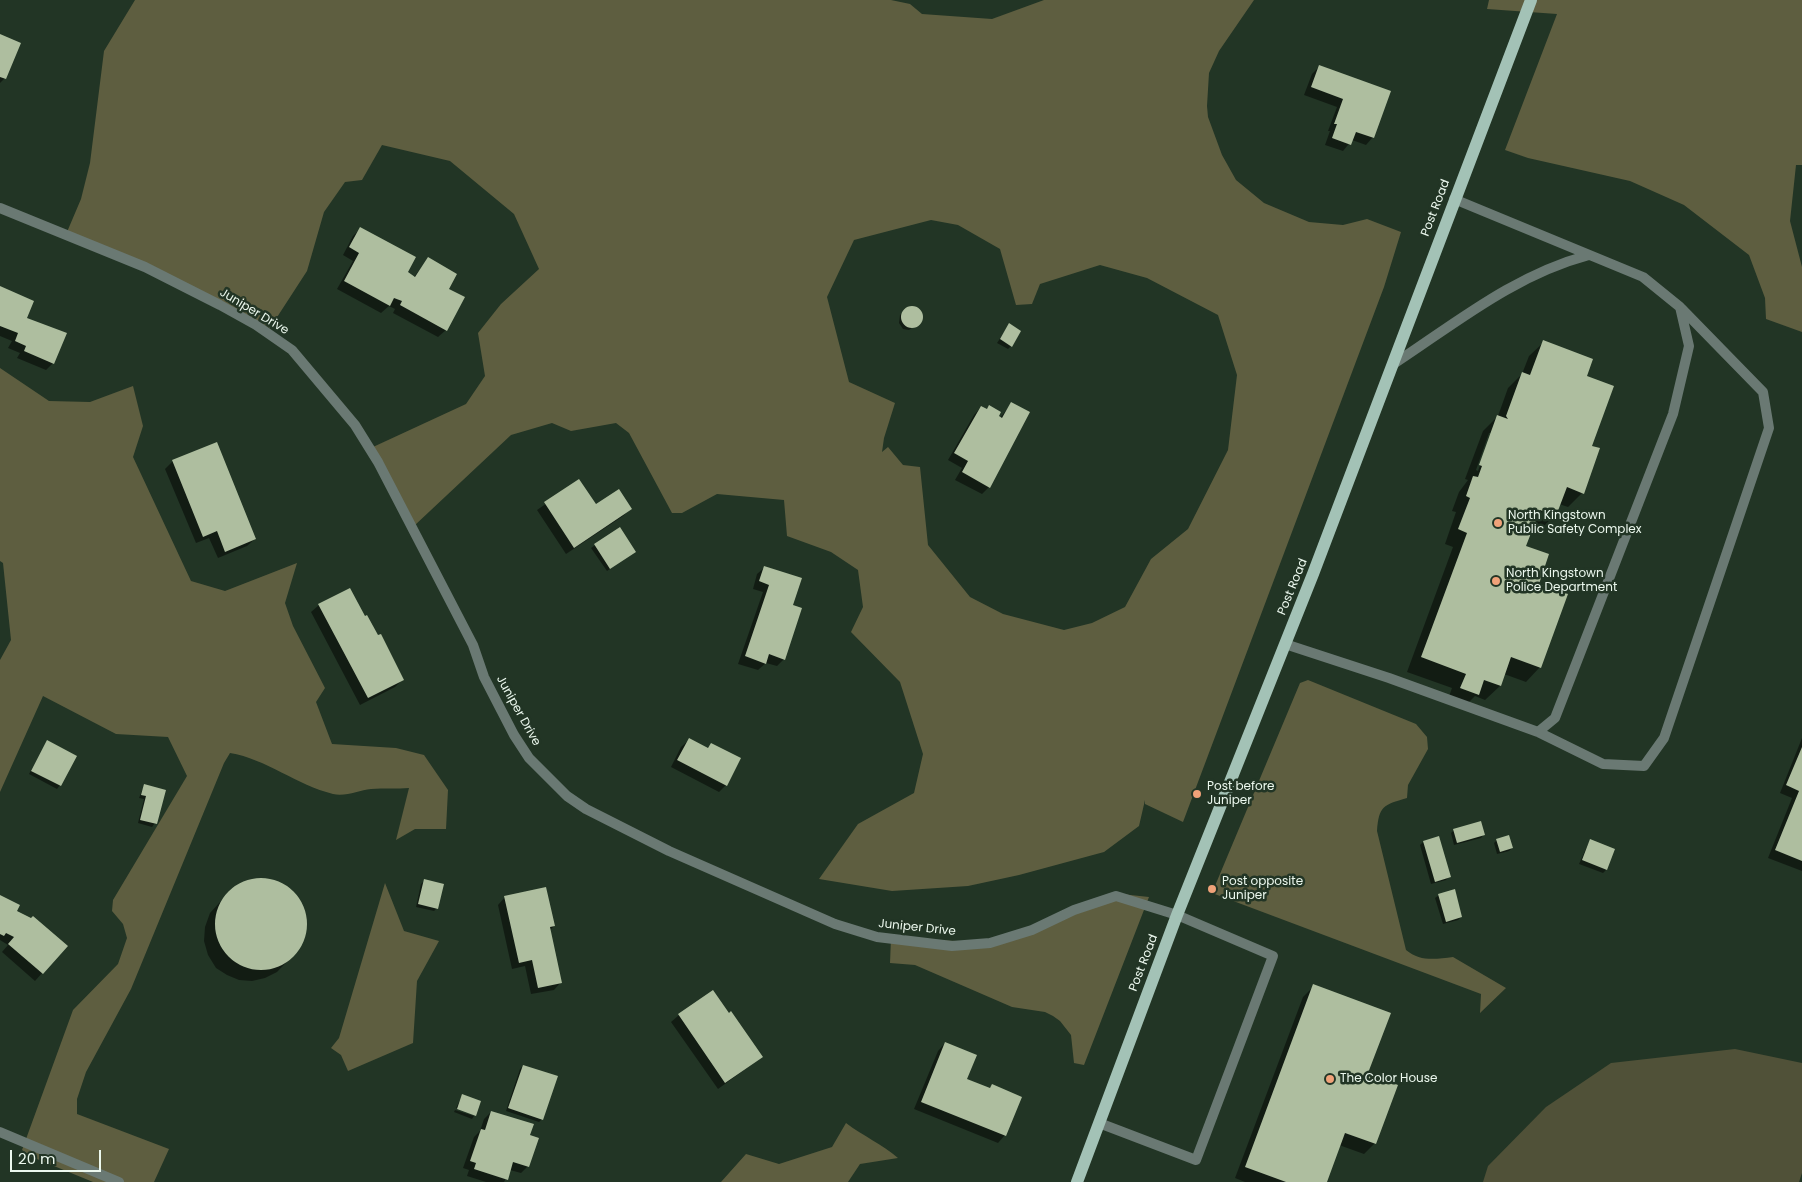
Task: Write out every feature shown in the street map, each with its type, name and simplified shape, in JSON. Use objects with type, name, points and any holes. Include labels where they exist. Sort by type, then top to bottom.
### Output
[{"type":"main road","name":"Post Road","points":[[1077,1182],[1176,915],[1285,644],[1531,0]]},
{"type":"street","points":[[1285,644],[1389,678],[1538,732],[1603,764],[1644,766],[1664,738],[1769,428],[1763,392],[1680,307],[1642,277],[1454,199]]},
{"type":"street","name":"Juniper Drive","points":[[0,208],[145,267],[228,309],[292,350],[355,425],[378,462],[473,645],[484,676],[514,735],[529,758],[567,796],[586,809],[670,851],[835,924],[877,937],[952,946],[990,943],[1032,930],[1074,910],[1116,896],[1176,915],[1273,956],[1196,1160],[1098,1123]]},
{"type":"street","points":[[1392,365],[1516,283],[1558,263],[1589,255]]},
{"type":"street","points":[[1538,732],[1555,718],[1673,414],[1690,346],[1680,307]]},
{"type":"street","points":[[0,1132],[119,1182]]},
{"type":"green space","points":[[135,0],[891,0],[910,4],[922,14],[992,19],[1044,0],[1254,0],[1219,51],[1209,73],[1208,117],[1222,155],[1236,180],[1264,203],[1309,222],[1343,225],[1367,219],[1401,232],[1384,287],[1183,822],[1145,804],[1145,800],[1139,826],[1104,852],[1019,875],[968,886],[892,891],[819,879],[858,824],[914,793],[923,754],[900,682],[851,632],[863,607],[858,570],[831,552],[787,536],[784,500],[717,494],[682,513],[672,513],[629,433],[616,423],[571,431],[552,423],[511,435],[414,526],[373,447],[466,404],[485,376],[478,333],[501,304],[539,269],[514,214],[450,161],[382,145],[362,180],[345,182],[324,212],[307,271],[270,328],[146,264],[67,232],[81,199],[90,163],[104,51]],"holes":[[[931,220],[958,225],[1000,249],[1016,305],[1032,304],[1040,284],[1100,265],[1147,278],[1218,315],[1237,375],[1228,450],[1188,529],[1151,559],[1125,607],[1092,623],[1064,630],[1003,614],[970,597],[928,545],[920,467],[903,465],[888,447],[882,452],[884,438],[895,403],[849,382],[827,297],[854,240]]]},
{"type":"green space","points":[[1489,0],[1802,0],[1802,165],[1796,165],[1790,221],[1802,267],[1802,332],[1766,319],[1765,298],[1749,255],[1684,205],[1630,181],[1528,158],[1505,150],[1557,14],[1487,9]]},
{"type":"green space","points":[[0,368],[49,401],[90,402],[133,386],[143,426],[133,457],[191,581],[225,591],[297,563],[285,603],[293,626],[325,688],[316,702],[332,744],[396,748],[424,755],[448,790],[446,829],[415,829],[396,840],[409,788],[371,789],[338,795],[307,785],[269,766],[230,753],[224,763],[131,989],[86,1072],[77,1099],[77,1114],[169,1149],[154,1182],[93,1182],[32,1157],[22,1150],[73,1010],[118,964],[127,938],[123,924],[112,911],[113,900],[187,776],[168,737],[116,734],[43,696],[0,792],[0,660],[11,640],[3,563],[0,561]]},
{"type":"green space","points":[[1308,680],[1416,724],[1427,737],[1428,749],[1408,785],[1407,798],[1387,805],[1381,811],[1377,831],[1406,950],[1423,958],[1453,957],[1506,988],[1480,1013],[1481,994],[1212,893],[1300,683]]},
{"type":"green space","points":[[385,883],[404,931],[439,941],[417,981],[413,1043],[348,1071],[341,1055],[331,1048],[339,1038]]},
{"type":"green space","points":[[1112,893],[1149,897],[1084,1065],[1074,1063],[1071,1035],[1060,1021],[1053,1016],[1045,1012],[1012,1007],[915,965],[890,963],[891,938],[978,942],[1008,935]]},
{"type":"green space","points":[[1735,1049],[1802,1063],[1802,1173],[1799,1182],[1483,1182],[1488,1166],[1546,1107],[1611,1063]]},
{"type":"green space","points":[[846,1123],[886,1148],[898,1158],[860,1164],[848,1182],[721,1182],[746,1154],[779,1164],[832,1147]]},
{"type":"building","points":[[0,34],[21,43],[6,79],[0,77]]},
{"type":"building","points":[[1319,65],[1391,91],[1374,138],[1356,132],[1351,145],[1332,138],[1337,124],[1334,124],[1343,99],[1311,87]]},
{"type":"building","points":[[360,227],[416,257],[408,272],[415,277],[428,257],[457,274],[449,289],[465,297],[447,331],[400,305],[402,301],[394,298],[390,306],[344,281],[359,253],[349,247]]},
{"type":"building","points":[[0,286],[34,301],[27,318],[67,333],[54,364],[24,351],[26,346],[15,341],[18,333],[0,326]]},
{"type":"building","points":[[912,306],[920,309],[923,317],[920,325],[912,328],[904,325],[901,317],[904,309]]},
{"type":"building","points":[[1009,323],[1021,331],[1012,347],[1000,339]]},
{"type":"building","name":"North Kingstown Public Safety Complex","points":[[1543,340],[1593,359],[1587,376],[1614,386],[1592,446],[1600,448],[1584,494],[1567,487],[1556,516],[1540,510],[1526,546],[1549,554],[1539,584],[1568,594],[1541,668],[1511,657],[1501,686],[1484,680],[1479,695],[1460,688],[1466,674],[1421,657],[1467,533],[1458,529],[1470,498],[1466,496],[1473,476],[1478,477],[1482,466],[1479,465],[1497,415],[1508,419],[1506,416],[1522,372],[1530,375]]},
{"type":"building","points":[[1011,402],[1030,412],[990,488],[962,472],[968,461],[954,453],[981,406],[987,409],[989,405],[1001,412],[999,416],[1002,418]]},
{"type":"building","points":[[217,442],[256,539],[225,552],[217,531],[203,537],[172,460]]},
{"type":"building","points":[[579,479],[596,504],[619,489],[632,509],[574,548],[544,502]]},
{"type":"building","points":[[620,527],[636,552],[610,569],[594,544]]},
{"type":"building","points":[[764,566],[802,578],[793,605],[802,608],[785,660],[769,654],[766,664],[745,656],[769,585],[759,581]]},
{"type":"building","points":[[350,588],[365,616],[367,615],[378,635],[381,634],[404,680],[368,698],[318,604]]},
{"type":"building","points":[[689,738],[708,748],[711,743],[741,758],[727,786],[677,760]]},
{"type":"building","points":[[47,740],[77,756],[61,786],[31,771]]},
{"type":"building","points":[[1802,747],[1802,861],[1775,850],[1799,791],[1786,785]]},
{"type":"building","points":[[144,784],[166,790],[157,824],[140,820],[146,796],[141,795]]},
{"type":"building","points":[[1481,821],[1485,835],[1457,843],[1453,829]]},
{"type":"building","points":[[1509,835],[1513,848],[1500,852],[1496,839]]},
{"type":"building","points":[[1439,836],[1451,877],[1435,882],[1423,841]]},
{"type":"building","points":[[1590,839],[1615,849],[1607,870],[1582,860]]},
{"type":"building","points":[[261,878],[279,881],[294,891],[304,906],[307,924],[304,942],[294,957],[279,967],[261,970],[243,967],[228,957],[218,942],[215,924],[218,906],[228,891],[243,881]]},
{"type":"building","points":[[424,879],[444,884],[438,909],[418,904]]},
{"type":"building","points":[[546,887],[555,926],[550,927],[562,983],[538,988],[532,960],[519,963],[504,896]]},
{"type":"building","points":[[1455,889],[1462,917],[1446,922],[1438,894]]},
{"type":"building","points":[[0,895],[20,905],[17,911],[31,918],[33,916],[68,946],[43,974],[8,944],[14,937],[6,933],[4,936],[0,934]]},
{"type":"building","name":"The Color House","points":[[1313,984],[1391,1013],[1368,1073],[1398,1085],[1376,1144],[1345,1133],[1327,1182],[1286,1182],[1245,1167]]},
{"type":"building","points":[[713,990],[729,1013],[731,1011],[763,1057],[725,1083],[678,1014]]},
{"type":"building","points":[[945,1042],[977,1055],[967,1079],[990,1088],[992,1084],[1022,1097],[1006,1136],[921,1102]]},
{"type":"building","points":[[523,1065],[558,1076],[543,1120],[508,1108]]},
{"type":"building","points":[[462,1094],[481,1101],[476,1116],[457,1109]]},
{"type":"building","points":[[491,1111],[534,1124],[530,1135],[539,1138],[529,1167],[513,1162],[508,1180],[474,1169],[476,1163],[470,1161],[481,1129],[485,1130]]},
{"type":"place","name":"North Kingstown Public Safety Complex","points":[[1498,523]]},
{"type":"place","name":"North Kingstown Police Department","points":[[1496,581]]},
{"type":"place","name":"Post before Juniper","points":[[1197,794]]},
{"type":"place","name":"Post opposite Juniper","points":[[1212,889]]},
{"type":"place","name":"The Color House","points":[[1330,1079]]}]
